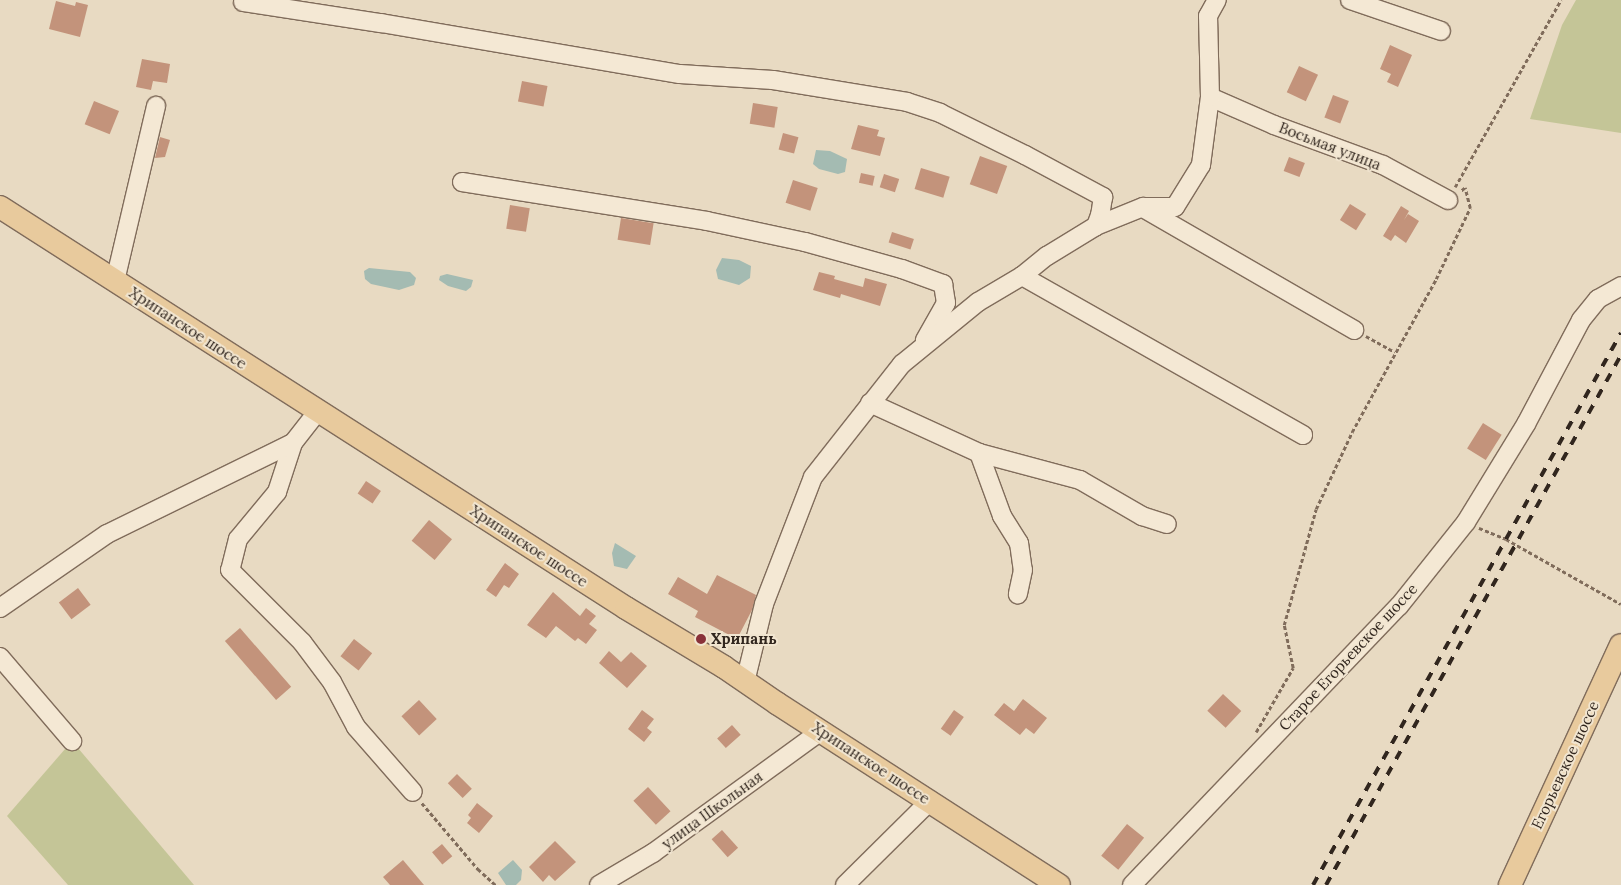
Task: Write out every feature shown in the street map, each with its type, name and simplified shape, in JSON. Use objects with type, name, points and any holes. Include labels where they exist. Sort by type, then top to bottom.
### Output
[{"type":"main road","name":"Хрипанское шоссе","points":[[0,207],[626,608],[724,667],[1059,885]]},
{"type":"main road","name":"Егорьевское шоссе","points":[[1510,885],[1621,645]]},
{"type":"street","points":[[745,682],[764,604],[812,477],[902,364],[978,302],[1022,276],[1047,256],[1096,226],[1143,208],[1176,207],[1201,165],[1210,97],[1208,16],[1216,0]]},
{"type":"street","points":[[1350,0],[1442,31]]},
{"type":"street","points":[[243,2],[381,23],[680,74],[773,80],[906,102],[940,112],[1025,155],[1103,198],[1096,226]]},
{"type":"street","name":"Восьмая улица","points":[[1210,97],[1274,125],[1383,165],[1448,200]]},
{"type":"street","points":[[115,281],[156,106]]},
{"type":"street","points":[[462,182],[707,221],[805,242],[902,268],[942,284],[946,303],[919,349]]},
{"type":"street","points":[[1143,208],[1354,330]]},
{"type":"street","points":[[1022,276],[1303,435]]},
{"type":"street","name":"Старое Егорьевское шоссе","points":[[1132,885],[1399,606],[1466,522],[1526,424],[1581,320],[1598,300],[1621,286]]},
{"type":"street","points":[[870,402],[979,453],[1080,480],[1142,516],[1166,524]]},
{"type":"street","points":[[318,411],[293,443],[277,492],[238,539],[230,570],[302,642],[332,682],[356,727],[413,792]]},
{"type":"street","points":[[0,608],[107,534],[293,443]]},
{"type":"street","points":[[979,453],[1002,516],[1019,543],[1024,570],[1018,594]]},
{"type":"street","points":[[0,657],[72,741]]},
{"type":"street","name":"улица Школьная","points":[[598,885],[653,853],[821,731]]},
{"type":"street","points":[[845,885],[930,801]]},
{"type":"path","points":[[1448,200],[1561,0]]},
{"type":"path","points":[[1256,755],[1252,738],[1268,707],[1293,668],[1284,625],[1316,509],[1352,432],[1436,278],[1470,208],[1465,188],[1448,200]]},
{"type":"path","points":[[1354,330],[1395,352]]},
{"type":"path","points":[[1466,522],[1506,540],[1621,604]]},
{"type":"path","points":[[413,792],[444,832],[496,885]]},
{"type":"green space","points":[[1576,0],[1621,0],[1621,133],[1530,119],[1562,25]]},
{"type":"green space","points":[[72,741],[194,885],[68,885],[7,816]]},
{"type":"shaded area","points":[[816,150],[830,151],[847,159],[845,172],[838,174],[819,169],[813,164]]},
{"type":"shaded area","points":[[722,258],[739,260],[751,266],[750,278],[739,285],[718,279],[716,270]]},
{"type":"shaded area","points":[[369,268],[410,272],[416,278],[414,285],[399,290],[371,284],[365,279],[364,271]]},
{"type":"shaded area","points":[[447,274],[473,280],[471,287],[466,291],[448,286],[439,280],[440,276]]},
{"type":"shaded area","points":[[615,543],[636,556],[627,569],[614,566],[612,553]]},
{"type":"shaded area","points":[[513,860],[522,870],[521,880],[516,885],[506,885],[498,873]]},
{"type":"building","points":[[56,1],[75,6],[76,2],[88,5],[80,37],[49,29]]},
{"type":"building","points":[[1390,45],[1412,55],[1398,87],[1387,82],[1391,74],[1380,69]]},
{"type":"building","points":[[142,59],[170,64],[167,83],[153,81],[151,90],[136,87]]},
{"type":"building","points":[[1299,66],[1318,75],[1306,101],[1287,92]]},
{"type":"building","points":[[522,81],[548,86],[544,107],[518,102]]},
{"type":"building","points":[[1333,95],[1349,101],[1340,123],[1324,117]]},
{"type":"building","points":[[94,101],[119,111],[110,134],[85,124]]},
{"type":"building","points":[[753,103],[778,107],[774,128],[750,124]]},
{"type":"building","points":[[858,125],[879,130],[877,136],[885,138],[880,156],[851,149]]},
{"type":"building","points":[[783,133],[798,137],[794,154],[779,149]]},
{"type":"building","points":[[160,137],[170,140],[165,157],[155,158]]},
{"type":"building","points":[[980,156],[1007,166],[997,194],[970,184]]},
{"type":"building","points":[[1289,157],[1305,163],[1299,177],[1284,171]]},
{"type":"building","points":[[921,168],[950,177],[943,198],[915,189]]},
{"type":"building","points":[[861,173],[875,176],[873,186],[859,183]]},
{"type":"building","points":[[884,174],[899,179],[895,192],[880,187]]},
{"type":"building","points":[[793,180],[818,188],[810,211],[786,203]]},
{"type":"building","points":[[1350,204],[1366,214],[1356,230],[1340,220]]},
{"type":"building","points":[[510,205],[530,208],[526,232],[506,229]]},
{"type":"building","points":[[1401,206],[1409,211],[1404,220],[1408,214],[1419,221],[1406,243],[1395,235],[1391,241],[1383,236]]},
{"type":"building","points":[[621,218],[654,223],[650,245],[618,240]]},
{"type":"building","points":[[892,232],[914,239],[910,250],[889,242]]},
{"type":"building","points":[[819,272],[835,276],[834,279],[863,287],[865,278],[887,284],[880,306],[841,294],[840,298],[813,290]]},
{"type":"building","points":[[1483,423],[1502,435],[1486,460],[1467,448]]},
{"type":"building","points":[[366,481],[381,491],[373,504],[358,493]]},
{"type":"building","points":[[429,520],[452,539],[435,560],[412,541]]},
{"type":"building","points":[[505,563],[519,574],[509,588],[504,585],[496,597],[486,590]]},
{"type":"building","points":[[717,575],[756,595],[752,610],[737,639],[695,617],[698,611],[668,594],[678,577],[707,594]]},
{"type":"building","points":[[78,588],[91,605],[71,619],[59,602]]},
{"type":"building","points":[[553,592],[580,616],[586,608],[596,616],[589,624],[597,630],[586,644],[578,638],[575,641],[556,626],[546,638],[527,625]]},
{"type":"building","points":[[240,628],[291,687],[276,700],[225,641]]},
{"type":"building","points":[[354,639],[372,653],[359,670],[340,656]]},
{"type":"building","points":[[609,651],[621,662],[631,652],[647,666],[627,688],[599,663]]},
{"type":"building","points":[[1223,694],[1241,711],[1226,728],[1207,711]]},
{"type":"building","points":[[1023,699],[1047,718],[1034,734],[1026,728],[1020,735],[994,715],[1004,703],[1014,711]]},
{"type":"building","points":[[419,700],[437,719],[419,735],[401,716]]},
{"type":"building","points":[[642,710],[654,719],[647,728],[652,732],[644,742],[628,729]]},
{"type":"building","points":[[954,710],[964,717],[951,736],[941,729]]},
{"type":"building","points":[[732,725],[741,735],[726,748],[717,738]]},
{"type":"building","points":[[457,774],[472,789],[463,798],[448,783]]},
{"type":"building","points":[[648,787],[671,811],[656,825],[633,801]]},
{"type":"building","points":[[477,803],[493,816],[479,833],[467,823],[471,818],[468,815]]},
{"type":"building","points":[[1127,824],[1144,838],[1118,870],[1101,856]]},
{"type":"building","points":[[722,830],[738,848],[728,857],[712,839]]},
{"type":"building","points":[[555,841],[576,862],[555,881],[549,875],[543,882],[529,867]]},
{"type":"building","points":[[442,844],[452,856],[442,865],[432,852]]},
{"type":"building","points":[[403,860],[424,885],[390,885],[383,877]]},
{"type":"railway","points":[[1313,885],[1621,333]]},
{"type":"railway","points":[[1326,885],[1621,355]]},
{"type":"place","name":"Хрипань","points":[[701,639]]}]
